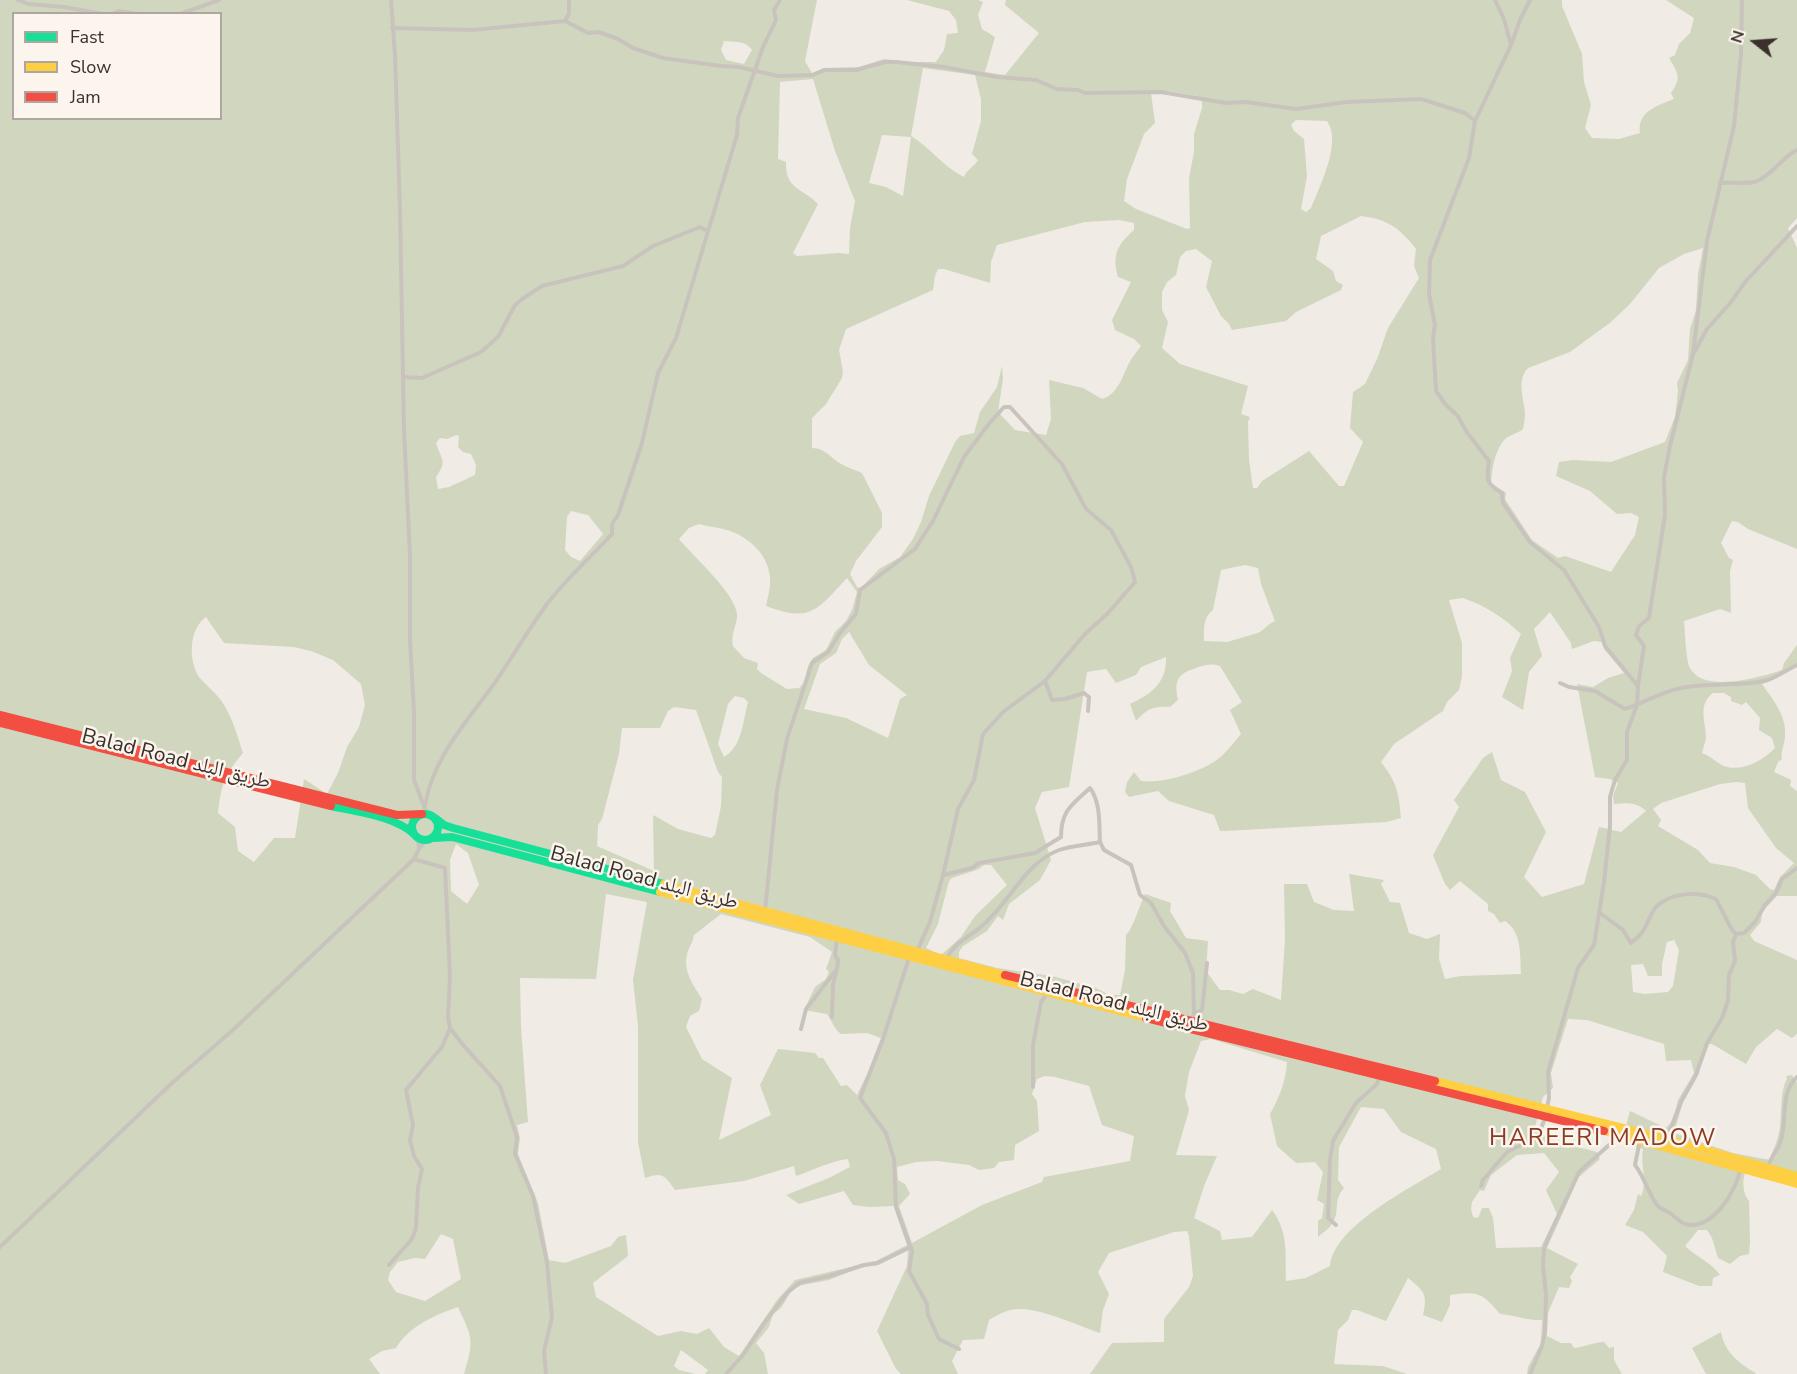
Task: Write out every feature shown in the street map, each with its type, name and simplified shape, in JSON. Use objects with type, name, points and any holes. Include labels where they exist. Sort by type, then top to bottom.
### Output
[{"type":"highway","name":"Balad Road طريق البلد","points":[[0,716],[397,815],[427,813],[444,825],[453,828],[1189,1026],[1380,1075],[1667,1139],[1797,1176]]},
{"type":"highway","name":"Balad Road طريق البلد","points":[[0,723],[395,822],[406,826],[423,838],[452,837],[1047,994],[1547,1112],[1797,1184]]},
{"type":"highway","points":[[427,813],[438,826],[423,838],[413,823],[418,816],[427,813]]},
{"type":"street","points":[[18,0],[28,4],[88,12]]},
{"type":"street","points":[[186,12],[219,0]]},
{"type":"street","points":[[391,0],[398,144],[414,780],[427,813]]},
{"type":"street","points":[[565,21],[569,13],[569,0]]},
{"type":"street","points":[[427,813],[428,789],[443,757],[466,720],[494,684],[546,606],[565,582],[612,534],[612,524],[618,515],[642,443],[658,373],[676,338],[737,135],[738,118],[754,71],[776,20],[774,10],[780,0]]},
{"type":"street","points":[[1495,0],[1504,19],[1510,45]]},
{"type":"street","points":[[1530,0],[1475,121],[1469,158],[1430,260],[1429,294],[1436,325],[1433,338],[1436,391],[1458,416],[1466,431],[1489,461],[1487,476],[1492,487],[1502,493],[1503,503],[1530,542],[1564,570],[1599,627],[1605,646],[1638,686]]},
{"type":"street","points":[[1481,1186],[1483,1180],[1507,1152],[1532,1140],[1540,1131],[1550,1098],[1548,1072],[1578,968],[1594,945],[1610,826],[1610,797],[1615,780],[1627,760],[1627,732],[1637,705],[1644,646],[1636,635],[1639,626],[1649,618],[1665,515],[1664,477],[1693,354],[1707,241],[1734,126],[1741,54],[1742,0]]},
{"type":"street","points":[[392,28],[472,30],[565,21],[588,33],[599,32],[633,48],[663,58],[739,67],[778,76],[813,75],[825,70],[856,69],[885,62],[896,62],[944,67],[997,77],[1036,80],[1057,89],[1078,90],[1085,93],[1161,92],[1226,104],[1246,102],[1296,109],[1347,102],[1421,99],[1465,113],[1475,121]]},
{"type":"street","points":[[1720,183],[1753,182],[1767,175],[1781,160],[1797,150]]},
{"type":"street","points":[[1693,354],[1707,329],[1746,281],[1797,226]]},
{"type":"street","points":[[403,376],[422,378],[481,352],[498,337],[515,305],[546,284],[623,266],[671,237],[700,227],[708,231]]},
{"type":"street","points":[[765,911],[777,790],[787,739],[812,663],[828,652],[840,633],[856,615],[860,590],[915,549],[933,521],[964,457],[1004,407],[1010,407],[1062,465],[1086,508],[1111,530],[1131,567],[1135,582],[1108,613],[1085,634],[1045,681],[1003,712],[983,734],[974,780],[958,809],[930,922],[917,952]]},
{"type":"street","points":[[1560,683],[1569,687],[1595,691],[1625,709],[1660,693],[1691,686],[1767,680],[1797,664]]},
{"type":"street","points":[[1045,681],[1052,700],[1065,699],[1084,693],[1089,697],[1088,711]]},
{"type":"street","points":[[943,875],[972,868],[979,863],[1035,853],[1061,837],[1061,822],[1070,806],[1090,788],[1096,796],[1101,827],[1100,842],[1104,850],[1131,865],[1140,895],[1151,903],[1164,926],[1185,952],[1193,973],[1194,1014],[1189,1026]]},
{"type":"street","points":[[0,1247],[172,1083],[233,1030],[414,859],[423,838]]},
{"type":"street","points":[[419,849],[423,838]]},
{"type":"street","points":[[946,960],[951,950],[984,925],[1042,860],[1058,850],[1100,842]]},
{"type":"street","points":[[414,859],[446,868],[450,1028],[500,1086],[517,1137],[515,1154],[533,1196],[548,1263],[552,1317],[544,1351],[546,1374]]},
{"type":"street","points":[[1736,934],[1748,930],[1776,893],[1782,879],[1797,868]]},
{"type":"street","points":[[1600,913],[1623,930],[1631,943],[1639,936],[1654,909],[1662,902],[1703,893],[1716,899],[1736,934]]},
{"type":"street","points":[[1667,1139],[1707,1043],[1722,1018],[1728,1001],[1729,975],[1735,961],[1733,942],[1736,934]]},
{"type":"street","points":[[832,1017],[833,985],[838,960],[835,955],[837,938]]},
{"type":"street","points":[[909,957],[883,1039],[860,1098],[886,1133],[894,1159],[896,1207],[911,1247],[909,1271],[927,1304],[928,1315],[939,1339],[959,1348]]},
{"type":"street","points":[[1194,1014],[1202,1010],[1207,963]]},
{"type":"street","points":[[801,1029],[806,1009],[837,969]]},
{"type":"street","points":[[1033,1087],[1034,1045],[1041,1002],[1047,994]]},
{"type":"street","points":[[389,1265],[412,1239],[417,1223],[422,1169],[414,1156],[410,1140],[413,1125],[406,1090],[442,1047],[450,1028]]},
{"type":"street","points":[[1336,1225],[1328,1218],[1333,1141],[1356,1103],[1377,1084],[1380,1075]]},
{"type":"street","points":[[1767,1168],[1779,1145],[1788,1086],[1797,1077]]},
{"type":"street","points":[[1530,1374],[1542,1346],[1545,1331],[1544,1249],[1579,1172],[1620,1134]]},
{"type":"street","points":[[1640,1140],[1635,1165],[1658,1205],[1685,1224],[1698,1224],[1713,1216],[1727,1202],[1739,1178],[1740,1168]]},
{"type":"street","points":[[726,1374],[743,1355],[787,1293],[799,1283],[864,1264],[877,1263],[911,1247]]},
{"type":"green space","points":[[0,0],[817,0],[805,61],[812,73],[823,68],[859,67],[884,59],[936,62],[944,50],[947,34],[958,33],[956,20],[949,11],[907,0],[978,0],[983,2],[978,15],[982,29],[995,37],[985,72],[1005,75],[1039,33],[1005,5],[1006,0],[1562,0],[1562,6],[1582,54],[1584,82],[1591,105],[1585,128],[1592,138],[1619,139],[1640,133],[1642,119],[1649,110],[1674,99],[1671,93],[1678,76],[1669,58],[1675,55],[1679,44],[1690,33],[1694,18],[1666,0],[1797,0],[1797,218],[1788,228],[1797,248],[1797,549],[1732,521],[1721,543],[1729,558],[1733,560],[1730,571],[1731,613],[1720,609],[1684,621],[1690,668],[1697,676],[1707,680],[1733,681],[1782,670],[1784,663],[1797,645],[1797,667],[1762,684],[1778,708],[1785,729],[1782,759],[1778,762],[1774,772],[1791,780],[1790,786],[1797,791],[1797,896],[1777,896],[1762,912],[1761,922],[1750,935],[1754,941],[1797,960],[1797,1034],[1792,1038],[1777,1029],[1756,1047],[1746,1064],[1709,1044],[1683,1102],[1674,1133],[1733,1153],[1770,1160],[1779,1130],[1786,1076],[1792,1075],[1797,1083],[1797,1187],[1745,1173],[1745,1195],[1749,1201],[1749,1254],[1740,1256],[1730,1264],[1718,1258],[1707,1230],[1698,1230],[1685,1246],[1720,1275],[1713,1278],[1712,1286],[1699,1286],[1663,1272],[1667,1256],[1643,1232],[1625,1225],[1634,1210],[1638,1194],[1641,1196],[1644,1179],[1643,1149],[1622,1141],[1630,1111],[1666,1128],[1673,1120],[1678,1100],[1694,1073],[1691,1060],[1666,1061],[1664,1044],[1587,1020],[1568,1019],[1551,1073],[1553,1088],[1543,1097],[1534,1131],[1554,1141],[1597,1152],[1600,1159],[1579,1177],[1547,1248],[1578,1264],[1570,1277],[1572,1281],[1569,1288],[1559,1287],[1548,1313],[1547,1336],[1561,1343],[1571,1343],[1574,1348],[1601,1342],[1609,1348],[1614,1347],[1614,1360],[1622,1374],[1527,1374],[1528,1367],[1541,1343],[1542,1320],[1500,1314],[1483,1297],[1467,1293],[1450,1295],[1450,1305],[1442,1322],[1423,1315],[1425,1297],[1418,1286],[1408,1278],[1386,1321],[1352,1310],[1348,1320],[1338,1330],[1334,1364],[1383,1366],[1407,1374],[1090,1374],[1112,1343],[1164,1342],[1164,1319],[1189,1287],[1193,1276],[1187,1231],[1174,1232],[1109,1253],[1098,1272],[1109,1294],[1103,1310],[1100,1333],[1040,1312],[1021,1309],[1008,1310],[989,1320],[984,1339],[963,1340],[952,1361],[958,1374],[901,1374],[896,1369],[877,1331],[907,1266],[908,1250],[879,1265],[862,1267],[829,1280],[802,1285],[792,1290],[781,1308],[773,1314],[769,1327],[756,1343],[764,1353],[768,1374],[705,1374],[708,1370],[681,1350],[674,1366],[679,1370],[695,1374],[464,1374],[470,1340],[467,1326],[458,1307],[423,1322],[408,1333],[396,1348],[382,1351],[369,1359],[380,1374],[0,1374]],"holes":[[[724,41],[740,42],[752,50],[744,64],[726,60],[721,50]],[[923,68],[975,75],[981,99],[981,121],[972,154],[978,160],[964,177],[911,136]],[[813,79],[835,151],[855,201],[850,228],[849,254],[797,256],[793,253],[818,204],[796,188],[788,178],[786,162],[778,159],[780,82]],[[1168,91],[1198,96],[1202,100],[1202,108],[1194,134],[1194,152],[1189,178],[1190,228],[1187,229],[1136,209],[1124,201],[1127,179],[1144,134],[1155,123],[1151,93]],[[1296,120],[1327,121],[1331,130],[1331,152],[1311,208],[1306,212],[1301,209],[1307,176],[1304,139],[1294,131],[1291,125]],[[882,135],[911,137],[903,196],[886,187],[869,183]],[[1361,216],[1386,222],[1404,235],[1416,249],[1414,266],[1419,278],[1388,328],[1365,384],[1353,392],[1350,428],[1363,442],[1344,486],[1339,486],[1309,451],[1262,481],[1257,488],[1253,488],[1249,460],[1248,422],[1250,417],[1241,414],[1248,386],[1180,364],[1162,348],[1168,322],[1162,310],[1162,292],[1167,282],[1176,275],[1180,257],[1186,251],[1196,249],[1212,261],[1206,287],[1221,316],[1232,330],[1286,321],[1296,312],[1341,290],[1343,285],[1336,281],[1333,271],[1316,259],[1321,236]],[[1119,220],[1134,223],[1134,230],[1117,251],[1118,277],[1131,282],[1112,320],[1115,330],[1134,339],[1141,346],[1132,358],[1117,388],[1102,399],[1083,388],[1049,380],[1051,419],[1046,435],[1015,430],[998,412],[1003,379],[1002,366],[997,387],[980,412],[974,433],[960,436],[955,442],[929,496],[913,539],[900,557],[879,569],[861,588],[857,587],[850,574],[856,561],[882,527],[882,513],[862,473],[839,463],[825,452],[812,448],[812,418],[826,404],[842,378],[839,350],[846,329],[933,290],[938,269],[990,283],[991,262],[997,245],[1085,222]],[[1703,248],[1698,274],[1696,310],[1690,329],[1688,360],[1677,383],[1675,417],[1665,442],[1611,462],[1573,460],[1559,462],[1556,476],[1590,491],[1617,514],[1631,513],[1639,517],[1635,535],[1611,572],[1565,556],[1558,558],[1532,540],[1505,499],[1506,493],[1491,483],[1499,448],[1505,439],[1523,429],[1525,413],[1522,378],[1524,373],[1528,368],[1570,352],[1611,322],[1630,304],[1659,268],[1684,254]],[[459,436],[458,447],[463,452],[471,454],[476,465],[475,475],[449,487],[438,489],[436,477],[443,463],[436,443],[440,438]],[[571,511],[588,515],[603,534],[580,561],[571,557],[565,550],[567,517]],[[699,524],[727,530],[749,541],[761,554],[768,569],[770,584],[766,606],[781,611],[803,613],[812,610],[828,598],[847,578],[857,592],[852,610],[846,621],[835,632],[826,650],[813,658],[808,666],[804,683],[799,688],[787,689],[761,673],[757,669],[758,663],[744,658],[733,646],[732,637],[737,618],[735,605],[679,539],[689,528]],[[1245,565],[1258,568],[1261,584],[1275,621],[1258,633],[1227,642],[1204,641],[1205,624],[1213,610],[1221,570]],[[1463,598],[1494,613],[1521,634],[1510,658],[1512,671],[1502,697],[1523,710],[1529,672],[1542,656],[1534,629],[1550,612],[1571,643],[1572,649],[1594,641],[1602,642],[1604,649],[1624,673],[1608,678],[1593,687],[1577,684],[1595,777],[1610,779],[1618,783],[1613,796],[1614,804],[1627,803],[1646,811],[1621,832],[1599,827],[1584,884],[1542,897],[1524,877],[1546,832],[1525,792],[1501,780],[1492,752],[1483,758],[1454,800],[1459,807],[1433,855],[1445,884],[1450,890],[1460,881],[1488,904],[1488,911],[1494,914],[1500,923],[1505,921],[1515,931],[1519,944],[1521,974],[1461,976],[1445,979],[1439,959],[1440,934],[1427,939],[1409,933],[1400,903],[1390,902],[1381,884],[1384,880],[1349,874],[1354,911],[1334,910],[1314,902],[1307,884],[1284,884],[1285,939],[1281,1000],[1253,989],[1243,994],[1220,990],[1206,971],[1208,941],[1186,938],[1170,911],[1171,903],[1145,894],[1126,935],[1125,970],[1120,995],[1109,995],[1096,988],[1052,976],[997,968],[959,958],[959,952],[963,946],[987,931],[998,916],[1003,920],[1009,904],[1040,880],[1051,860],[1035,808],[1042,792],[1069,787],[1087,672],[1106,669],[1116,683],[1136,675],[1141,667],[1166,657],[1164,673],[1157,686],[1130,704],[1136,721],[1151,709],[1170,707],[1178,700],[1176,688],[1178,679],[1185,673],[1205,665],[1220,666],[1242,702],[1230,710],[1241,734],[1218,759],[1192,772],[1160,781],[1141,781],[1134,772],[1127,782],[1125,792],[1129,797],[1158,791],[1169,801],[1214,815],[1220,831],[1386,822],[1401,818],[1396,789],[1391,776],[1381,762],[1394,744],[1443,711],[1447,702],[1459,690],[1462,676],[1462,643],[1449,600]],[[206,617],[224,643],[294,647],[311,651],[333,660],[361,684],[365,705],[359,727],[347,747],[338,773],[327,794],[304,779],[295,838],[274,838],[254,862],[238,851],[235,827],[218,813],[225,780],[243,753],[227,710],[219,697],[195,670],[192,654],[193,637],[200,622]],[[849,632],[869,665],[907,695],[900,699],[888,738],[846,718],[804,709],[820,664],[836,653],[842,639]],[[1713,693],[1724,693],[1731,697],[1731,701],[1742,705],[1746,702],[1760,718],[1759,730],[1772,738],[1775,748],[1765,757],[1747,766],[1733,768],[1724,766],[1702,753],[1706,738],[1704,708]],[[735,696],[744,698],[748,702],[741,733],[735,747],[724,757],[718,744],[728,704]],[[674,707],[696,710],[718,772],[722,777],[721,806],[715,835],[711,838],[678,829],[653,815],[654,871],[597,846],[598,825],[602,819],[619,754],[622,728],[660,728],[668,711]],[[1745,783],[1748,808],[1776,848],[1794,863],[1780,877],[1774,890],[1770,889],[1756,875],[1734,867],[1710,863],[1698,850],[1658,826],[1661,820],[1653,809],[1661,803],[1720,784]],[[456,844],[468,853],[479,885],[467,904],[451,891],[450,860]],[[984,865],[991,865],[1007,885],[975,916],[961,937],[941,955],[926,948],[938,924],[949,881]],[[606,894],[647,902],[633,980],[638,1026],[638,1142],[645,1178],[663,1176],[675,1190],[744,1181],[794,1166],[796,1176],[848,1159],[850,1167],[786,1195],[799,1204],[844,1191],[853,1205],[894,1206],[907,1245],[876,1261],[795,1280],[777,1300],[739,1356],[724,1347],[709,1328],[697,1334],[681,1331],[658,1336],[596,1297],[593,1283],[628,1256],[626,1235],[618,1237],[611,1246],[565,1263],[549,1260],[538,1203],[518,1154],[520,1138],[517,1125],[528,1122],[520,978],[596,979]],[[721,914],[810,937],[832,952],[826,969],[829,972],[826,979],[815,987],[804,1010],[827,1014],[841,1034],[867,1033],[881,1038],[857,1095],[847,1085],[841,1086],[823,1058],[819,1058],[815,1053],[778,1049],[760,1085],[771,1115],[719,1140],[732,1078],[702,1059],[686,1027],[690,1016],[699,1011],[702,999],[686,967],[687,954],[694,935]],[[1674,940],[1679,950],[1673,986],[1668,992],[1645,994],[1633,992],[1631,965],[1643,964],[1648,976],[1662,976],[1667,942]],[[1211,1039],[1287,1062],[1282,1089],[1270,1114],[1277,1146],[1296,1163],[1315,1162],[1323,1172],[1317,1200],[1324,1204],[1322,1218],[1318,1221],[1318,1237],[1329,1228],[1335,1219],[1338,1198],[1344,1188],[1338,1180],[1339,1147],[1361,1107],[1384,1109],[1401,1132],[1436,1149],[1441,1169],[1393,1198],[1358,1223],[1335,1251],[1330,1266],[1306,1278],[1286,1281],[1284,1235],[1272,1210],[1252,1237],[1222,1240],[1220,1231],[1194,1218],[1217,1156],[1176,1155],[1189,1110],[1185,1096],[1189,1072],[1201,1041]],[[1045,1076],[1089,1086],[1102,1125],[1134,1136],[1130,1161],[1044,1177],[1042,1182],[982,1205],[912,1243],[899,1206],[910,1194],[905,1184],[898,1180],[897,1167],[916,1162],[937,1161],[969,1165],[979,1170],[994,1168],[999,1162],[1014,1160],[1015,1145],[1039,1131],[1037,1101],[1032,1094],[1037,1079]],[[1544,1153],[1559,1172],[1546,1190],[1557,1214],[1541,1247],[1496,1248],[1493,1218],[1489,1208],[1482,1208],[1478,1218],[1473,1217],[1471,1209],[1472,1202],[1480,1190],[1484,1191],[1491,1175],[1517,1155]],[[441,1234],[453,1239],[461,1279],[425,1301],[396,1292],[388,1280],[390,1272],[398,1262],[415,1258],[425,1259]]]},
{"type":"green space","points":[[1721,1332],[1729,1351],[1755,1374],[1706,1374],[1692,1348]]},
{"type":"traffic: fast","points":[[331,806],[387,819],[398,823],[415,835]]},
{"type":"traffic: fast","points":[[425,814],[434,818],[438,827],[434,836],[425,840],[416,836],[412,827],[416,818],[425,814]]},
{"type":"traffic: fast","points":[[435,818],[453,828],[664,884]]},
{"type":"traffic: fast","points":[[433,838],[452,837],[660,892]]},
{"type":"traffic: slow","points":[[664,884],[1005,975]]},
{"type":"traffic: slow","points":[[660,892],[1146,1018]]},
{"type":"traffic: slow","points":[[1435,1081],[1667,1139],[1797,1176]]},
{"type":"traffic: slow","points":[[1604,1131],[1797,1184]]},
{"type":"traffic: jam","points":[[0,715],[397,815],[422,814]]},
{"type":"traffic: jam","points":[[0,723],[331,806]]},
{"type":"traffic: jam","points":[[1005,975],[1435,1081]]},
{"type":"traffic: jam","points":[[1146,1018],[1604,1131]]},
{"type":"district","name":"HAREERI MADOW","points":[[1603,1139]]}]
